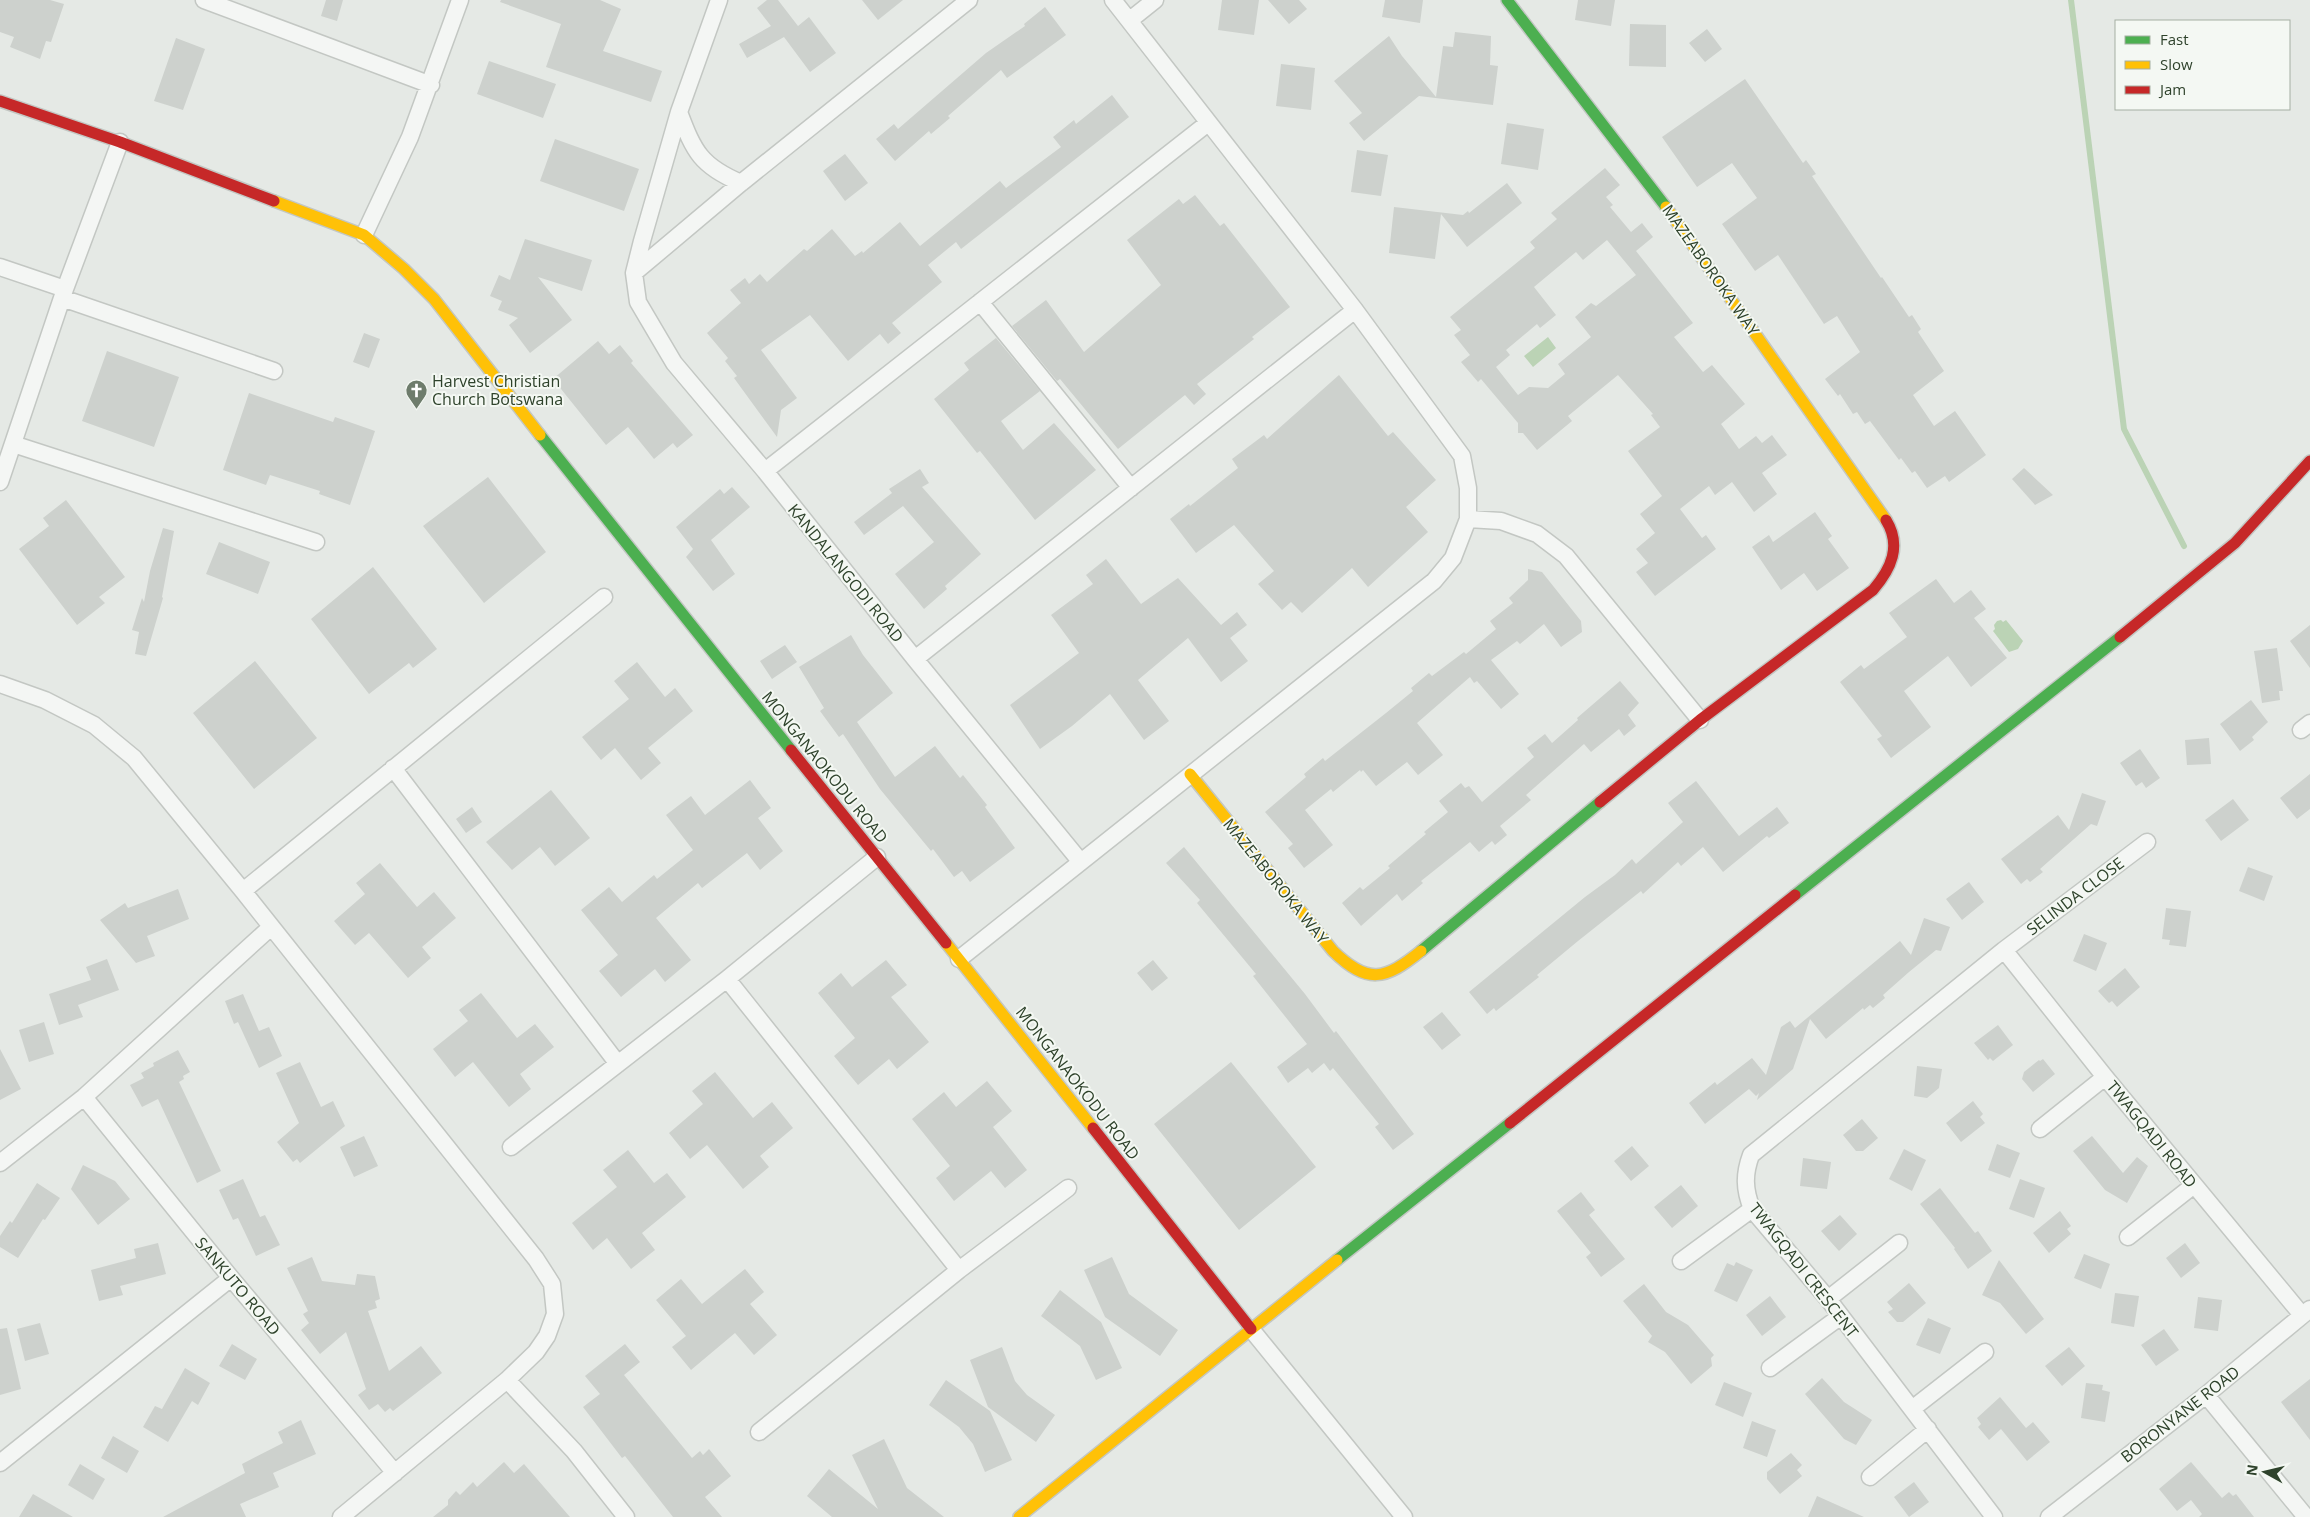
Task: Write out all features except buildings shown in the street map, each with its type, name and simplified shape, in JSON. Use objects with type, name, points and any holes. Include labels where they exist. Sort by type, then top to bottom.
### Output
[{"type":"street","points":[[204,0],[430,85]]},
{"type":"street","points":[[0,101],[120,142],[364,234],[410,137],[460,0]]},
{"type":"street","points":[[634,273],[680,112],[718,0]]},
{"type":"street","points":[[634,273],[741,183],[969,0]]},
{"type":"street","points":[[959,958],[1434,581],[1453,558],[1468,520],[1468,488],[1462,456],[1355,310],[1113,0]]},
{"type":"street","points":[[1130,20],[1155,0]]},
{"type":"street","name":"MAZEABOROKA WAY","points":[[1190,774],[1333,951],[1358,972],[1372,976],[1386,974],[1400,968],[1700,720],[1872,590],[1888,573],[1894,551],[1892,532],[1862,486],[1650,184],[1507,0]]},
{"type":"street","points":[[680,112],[690,140],[704,161],[718,174],[741,183]]},
{"type":"street","points":[[765,471],[1208,123]]},
{"type":"street","points":[[0,482],[63,294],[120,142]]},
{"type":"street","name":"MONGANAOKODU ROAD","points":[[364,234],[404,269],[434,299],[574,479],[959,958],[1251,1329]]},
{"type":"street","points":[[0,267],[63,294],[274,371]]},
{"type":"street","name":"KANDALANGODI ROAD","points":[[634,273],[638,302],[674,363],[765,471],[1080,861]]},
{"type":"street","points":[[980,302],[1131,488]]},
{"type":"street","points":[[915,659],[1355,310]]},
{"type":"street","points":[[13,444],[316,542]]},
{"type":"street","points":[[1020,1517],[1251,1329],[2150,613],[2235,543],[2310,461]]},
{"type":"street","points":[[1468,520],[1501,521],[1537,534],[1566,556],[1700,720]]},
{"type":"street","points":[[243,891],[604,598]]},
{"type":"street","points":[[0,684],[45,700],[94,725],[134,758],[243,891],[536,1259],[552,1284],[555,1314],[547,1336],[536,1352],[507,1380],[341,1517]]},
{"type":"street","points":[[393,768],[618,1064]]},
{"type":"street","name":"SELINDA CLOSE","points":[[2004,950],[2146,842]]},
{"type":"street","points":[[512,1147],[727,979],[877,857]]},
{"type":"street","points":[[0,1163],[84,1097],[271,927]]},
{"type":"street","name":"TWAGQADI ROAD","points":[[2004,950],[2194,1185],[2306,1312]]},
{"type":"street","name":"TWAGQADI CRESCENT","points":[[1994,1517],[1828,1299],[1752,1209],[1746,1195],[1745,1180],[1746,1168],[1751,1155],[2004,950]]},
{"type":"street","points":[[727,979],[959,1270]]},
{"type":"street","points":[[2040,1129],[2105,1076]]},
{"type":"street","name":"SANKUTO ROAD","points":[[84,1097],[230,1278],[395,1474]]},
{"type":"street","points":[[2128,1237],[2194,1185]]},
{"type":"street","points":[[759,1432],[959,1270],[1068,1188]]},
{"type":"street","points":[[1681,1261],[1752,1209]]},
{"type":"street","points":[[1828,1299],[1898,1244]]},
{"type":"street","points":[[0,1463],[230,1278]]},
{"type":"street","name":"BORONYANE ROAD","points":[[2048,1517],[2206,1395],[2306,1312]]},
{"type":"street","points":[[1770,1368],[1841,1316]]},
{"type":"street","points":[[1251,1329],[1404,1517]]},
{"type":"street","points":[[1912,1409],[1985,1352]]},
{"type":"street","points":[[507,1380],[574,1451],[626,1517]]},
{"type":"street","points":[[2206,1395],[2306,1517]]},
{"type":"street","points":[[1870,1477],[1928,1429]]},
{"type":"shaded area","points":[[1548,337],[1556,348],[1533,367],[1524,356]]},
{"type":"shaded area","points":[[2001,620],[2003,622],[2006,620],[2023,641],[2018,649],[2009,652],[1993,631],[1995,629],[1994,625],[1997,621]]},
{"type":"waterway","points":[[2071,0],[2124,429],[2184,546]]},
{"type":"traffic: fast","points":[[1507,0],[1666,207]]},
{"type":"traffic: fast","points":[[540,435],[791,750]]},
{"type":"traffic: fast","points":[[1795,895],[2120,637]]},
{"type":"traffic: fast","points":[[1421,951],[1600,802]]},
{"type":"traffic: fast","points":[[1337,1260],[1510,1123]]},
{"type":"traffic: slow","points":[[274,201],[364,235],[404,269],[434,299],[540,435]]},
{"type":"traffic: slow","points":[[1666,207],[1886,520]]},
{"type":"traffic: slow","points":[[1190,774],[1333,951],[1345,962],[1367,974],[1377,975],[1397,968],[1421,951]]},
{"type":"traffic: slow","points":[[946,943],[1093,1128]]},
{"type":"traffic: slow","points":[[1019,1517],[1337,1260]]},
{"type":"traffic: jam","points":[[0,101],[120,142],[274,201]]},
{"type":"traffic: jam","points":[[2120,637],[2235,543],[2310,461]]},
{"type":"traffic: jam","points":[[1600,802],[1700,720],[1873,590],[1885,574],[1894,548],[1891,530],[1886,520]]},
{"type":"traffic: jam","points":[[791,750],[946,943]]},
{"type":"traffic: jam","points":[[1510,1123],[1795,895]]},
{"type":"traffic: jam","points":[[1093,1128],[1251,1329]]},
{"type":"place","name":"Harvest Christian Church Botswana","points":[[416,409]]}]
